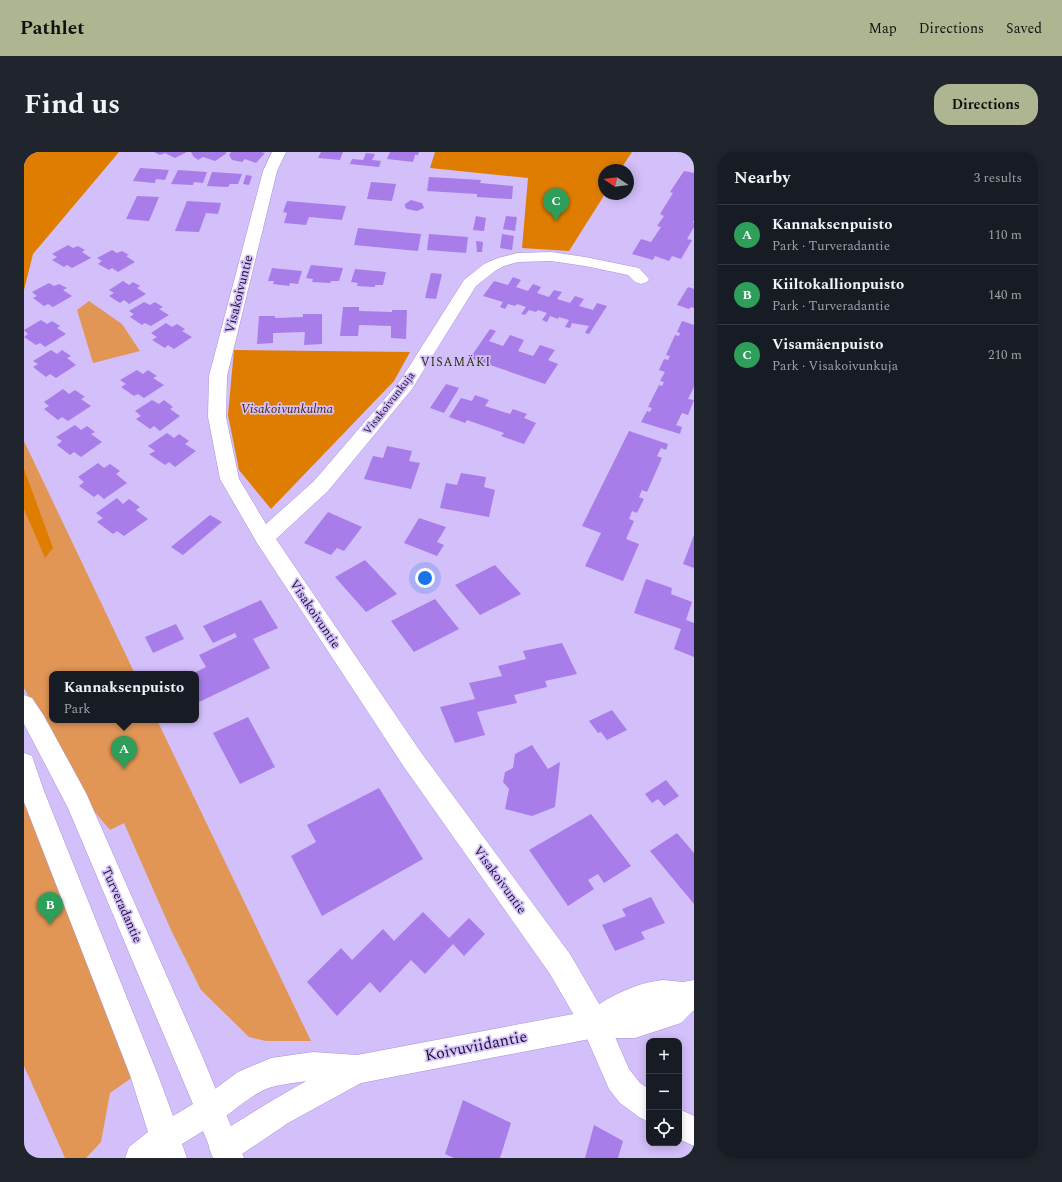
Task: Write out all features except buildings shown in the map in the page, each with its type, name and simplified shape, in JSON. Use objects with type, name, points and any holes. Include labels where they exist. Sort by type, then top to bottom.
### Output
[{"type":"street","name":"Visakoivuntie","points":[[279,152],[270,171],[218,376],[217,417],[230,479],[264,538],[412,759],[560,964],[595,1024],[619,1079],[630,1093],[646,1105]]},
{"type":"street","name":"Visakoivunkuja","points":[[264,538],[321,486],[406,385],[470,283],[485,272],[503,261],[524,256],[545,256],[633,271],[641,279]]},
{"type":"street","name":"Turveradantie","points":[[24,705],[36,722],[77,801],[190,1060],[210,1110],[221,1155]]},
{"type":"street","points":[[24,764],[32,791],[144,1075],[168,1148]]},
{"type":"street","name":"Koivuviidantie","points":[[140,1158],[168,1148],[210,1110],[248,1082],[272,1072],[313,1066],[357,1069],[595,1024],[636,1024],[671,1013],[691,995]]},
{"type":"street","name":"Koivuviidantie","points":[[221,1155],[278,1113],[357,1069]]},
{"type":"street","points":[[682,1125],[694,1131]]},
{"type":"shaded area","points":[[89,301],[122,324],[140,351],[93,363],[77,310]]},
{"type":"shaded area","points":[[24,441],[134,671],[49,671],[49,723],[158,723],[311,1041],[266,1041],[249,1037],[201,990],[171,930],[124,823],[110,830],[83,798],[24,688]]},
{"type":"shaded area","points":[[24,794],[133,1077],[110,1093],[101,1142],[86,1158],[65,1158],[24,1066]]},
{"type":"green space","points":[[24,152],[119,152],[33,254],[24,290]]},
{"type":"green space","points":[[435,152],[632,152],[624,164],[598,164],[598,200],[601,200],[569,251],[522,248],[528,178],[430,168]]},
{"type":"green space","name":"Visakoivunkulma","points":[[234,350],[410,352],[394,381],[271,509],[239,470],[228,415]]},
{"type":"green space","points":[[24,469],[53,548],[45,558],[24,509]]},
{"type":"place","name":"Visamäenpuisto","points":[[556,221]]},
{"type":"place","name":"Kannaksenpuisto","points":[[124,769]]},
{"type":"place","name":"Kiiltokallionpuisto","points":[[50,925]]},
{"type":"district","name":"VISAMÄKI","points":[[456,362]]}]
